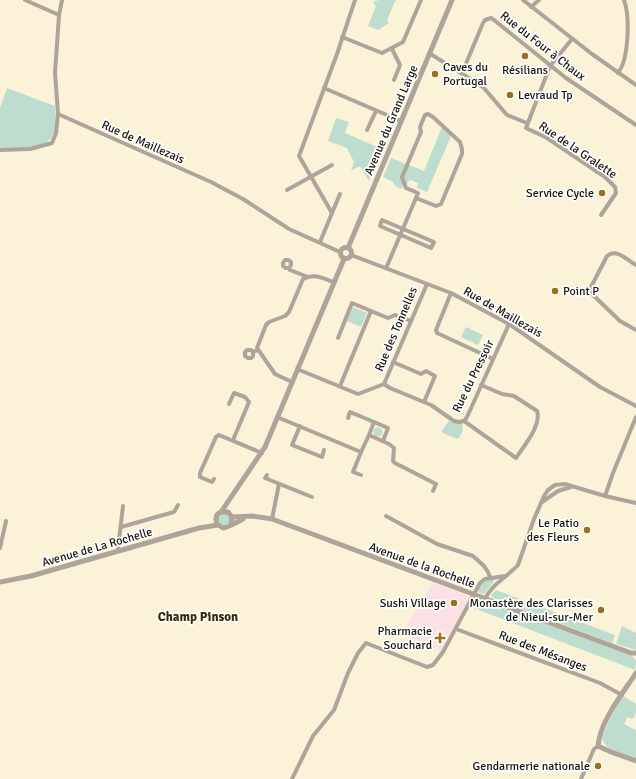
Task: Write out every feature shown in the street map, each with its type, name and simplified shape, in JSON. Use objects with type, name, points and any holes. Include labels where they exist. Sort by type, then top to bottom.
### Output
[{"type":"street","points":[[26,0],[59,15]]},
{"type":"street","points":[[0,150],[30,149],[52,143],[56,132],[58,114],[55,73],[59,15],[62,0]]},
{"type":"street","points":[[332,213],[299,156],[355,0]]},
{"type":"street","points":[[342,37],[382,53],[403,42],[421,0]]},
{"type":"street","name":"Avenue du Grand Large","points":[[348,248],[452,0]]},
{"type":"street","points":[[523,0],[572,39],[636,85]]},
{"type":"street","points":[[532,7],[539,0]]},
{"type":"street","points":[[618,73],[622,68],[628,34],[627,8],[624,0]]},
{"type":"street","name":"Rue du Four à Chaux","points":[[462,73],[483,23],[485,20],[491,18],[550,66],[636,125]]},
{"type":"street","name":"Rue de la Gralette","points":[[572,39],[550,66],[526,128],[547,138],[605,177],[615,187],[616,193],[601,215]]},
{"type":"street","points":[[392,48],[400,65],[394,80]]},
{"type":"street","points":[[430,53],[484,87],[504,113],[527,123]]},
{"type":"street","points":[[324,88],[401,122]]},
{"type":"street","points":[[367,130],[376,111]]},
{"type":"street","name":"Rue de Maillezais","points":[[58,114],[211,182],[243,199],[289,229],[340,252]]},
{"type":"street","points":[[386,268],[418,193],[406,188],[402,177],[421,132],[420,127],[425,115],[428,114],[433,116],[460,142],[462,152],[441,204],[436,206],[416,198]]},
{"type":"street","points":[[287,190],[332,166]]},
{"type":"street","points":[[320,242],[340,194]]},
{"type":"street","points":[[382,220],[434,242],[431,248],[400,234],[380,226],[382,220]]},
{"type":"street","points":[[236,489],[231,501],[232,524],[225,528],[218,525],[216,522],[216,517],[221,512],[236,489],[262,453],[333,282],[344,259],[349,258],[351,255],[348,248],[342,249],[340,252],[340,255],[344,259]]},
{"type":"street","points":[[636,265],[618,253],[610,253],[591,286],[591,292],[618,319],[636,330]]},
{"type":"street","name":"Rue de Maillezais","points":[[351,255],[451,293],[509,324],[600,387],[636,406]]},
{"type":"street","points":[[289,268],[290,270],[305,277],[320,276],[333,282]]},
{"type":"street","points":[[292,382],[275,374],[256,351],[264,329],[269,322],[285,316],[290,312],[305,277]]},
{"type":"street","name":"Rue des Tonnelles","points":[[297,369],[358,394],[384,384],[392,362],[427,284]]},
{"type":"street","points":[[451,293],[436,330],[437,333],[493,359]]},
{"type":"street","points":[[338,338],[352,303],[388,318],[395,315],[411,321]]},
{"type":"street","points":[[340,386],[371,311]]},
{"type":"street","name":"Rue du Pressoir","points":[[384,384],[390,388],[431,405],[454,421],[464,421],[509,324]]},
{"type":"street","points":[[392,362],[421,374],[426,372],[435,376],[424,402]]},
{"type":"street","points":[[464,421],[516,458],[530,438],[538,420],[539,416],[537,412],[514,396],[502,394],[481,385]]},
{"type":"street","points":[[229,404],[234,393],[245,397],[249,402],[233,440]]},
{"type":"street","points":[[348,418],[350,412],[388,428],[383,441]]},
{"type":"street","points":[[277,416],[362,452]]},
{"type":"street","points":[[605,496],[636,417]]},
{"type":"street","points":[[362,475],[353,472],[374,422]]},
{"type":"street","points":[[300,426],[292,445],[322,457],[324,450]]},
{"type":"street","points":[[214,479],[212,482],[200,477],[200,473],[216,437],[219,435],[262,453]]},
{"type":"street","points":[[369,435],[390,444],[394,448],[393,461],[395,463],[436,484],[433,491]]},
{"type":"street","points":[[267,475],[266,478],[312,497]]},
{"type":"street","points":[[272,519],[279,484]]},
{"type":"street","points":[[547,496],[548,490],[555,485],[565,484],[605,496],[636,503]]},
{"type":"street","points":[[555,485],[558,491]]},
{"type":"street","points":[[485,598],[491,588],[513,571],[518,565],[541,503],[547,496],[573,487]]},
{"type":"street","points":[[121,527],[174,512],[178,505]]},
{"type":"street","points":[[119,551],[123,506]]},
{"type":"street","points":[[221,512],[231,515]]},
{"type":"street","name":"Avenue de la Rochelle","points":[[231,515],[272,519],[634,653],[636,658]]},
{"type":"street","points":[[386,516],[437,544],[473,556],[484,566],[498,583]]},
{"type":"street","name":"Avenue de La Rochelle","points":[[199,528],[216,517]]},
{"type":"street","name":"Avenue de la Rochelle","points":[[232,524],[250,517]]},
{"type":"street","points":[[0,548],[6,521]]},
{"type":"street","name":"Avenue de La Rochelle","points":[[0,582],[31,576],[199,528],[218,525]]},
{"type":"street","points":[[292,779],[313,736],[334,710],[348,673],[358,653],[366,643],[430,667],[443,652],[480,583],[485,579],[492,577],[505,576]]},
{"type":"street","name":"Rue des Mésanges","points":[[456,629],[600,683],[622,695]]},
{"type":"street","points":[[582,779],[594,749],[598,746],[599,739],[607,720],[636,673]]},
{"type":"street","points":[[598,746],[636,761]]},
{"type":"shaded area","points":[[433,582],[470,597],[441,651],[402,633]]},
{"type":"green space","points":[[379,0],[397,0],[395,1],[387,20],[389,23],[378,30],[368,26],[376,6],[373,2]]},
{"type":"green space","points":[[7,88],[55,106],[55,130],[52,137],[40,146],[24,149],[0,149],[0,108]]},
{"type":"green space","points":[[336,118],[349,122],[345,133],[382,149],[369,181],[360,166],[351,171],[354,162],[347,148],[328,141]]},
{"type":"green space","points":[[442,127],[451,136],[427,192],[417,188],[418,183],[410,180],[401,189],[395,186],[393,182],[383,177],[391,158],[424,171]]},
{"type":"green space","points":[[353,307],[367,313],[361,327],[347,321]]},
{"type":"green space","points":[[466,327],[483,335],[478,345],[461,337]]},
{"type":"green space","points":[[449,421],[462,423],[462,432],[457,439],[441,432]]},
{"type":"green space","points":[[378,427],[383,432],[378,437],[373,432]]},
{"type":"green space","points":[[224,513],[228,515],[230,519],[228,523],[224,525],[220,523],[218,519],[220,515]]},
{"type":"green space","points":[[493,579],[494,581],[484,594],[479,593],[478,590],[482,584]]},
{"type":"green space","points":[[496,590],[615,635],[612,643],[493,598],[491,595]]},
{"type":"green space","points":[[479,599],[628,654],[636,661],[635,670],[471,607],[476,600]]},
{"type":"green space","points":[[622,626],[636,633],[636,650],[616,644]]},
{"type":"green space","points":[[623,696],[636,704],[636,713],[633,719],[627,717],[624,724],[636,730],[636,759],[611,749],[604,743],[602,738],[610,718]]},
{"type":"place","name":"Résilians","points":[[525,56]]},
{"type":"place","name":"Caves du Portugal","points":[[435,74]]},
{"type":"place","name":"Levraud Tp","points":[[510,95]]},
{"type":"place","name":"Service Cycle","points":[[602,193]]},
{"type":"place","name":"Point P","points":[[555,291]]},
{"type":"place","name":"Le Patio des Fleurs","points":[[587,530]]},
{"type":"place","name":"Sushi Village","points":[[454,603]]},
{"type":"place","name":"Monastère des Clarisses de Nieul-sur-Mer","points":[[601,610]]},
{"type":"place","name":"Pharmacie Souchard","points":[[440,638]]},
{"type":"place","name":"Gendarmerie nationale","points":[[598,766]]},
{"type":"district","name":"Champ Pinson","points":[[198,616]]}]
